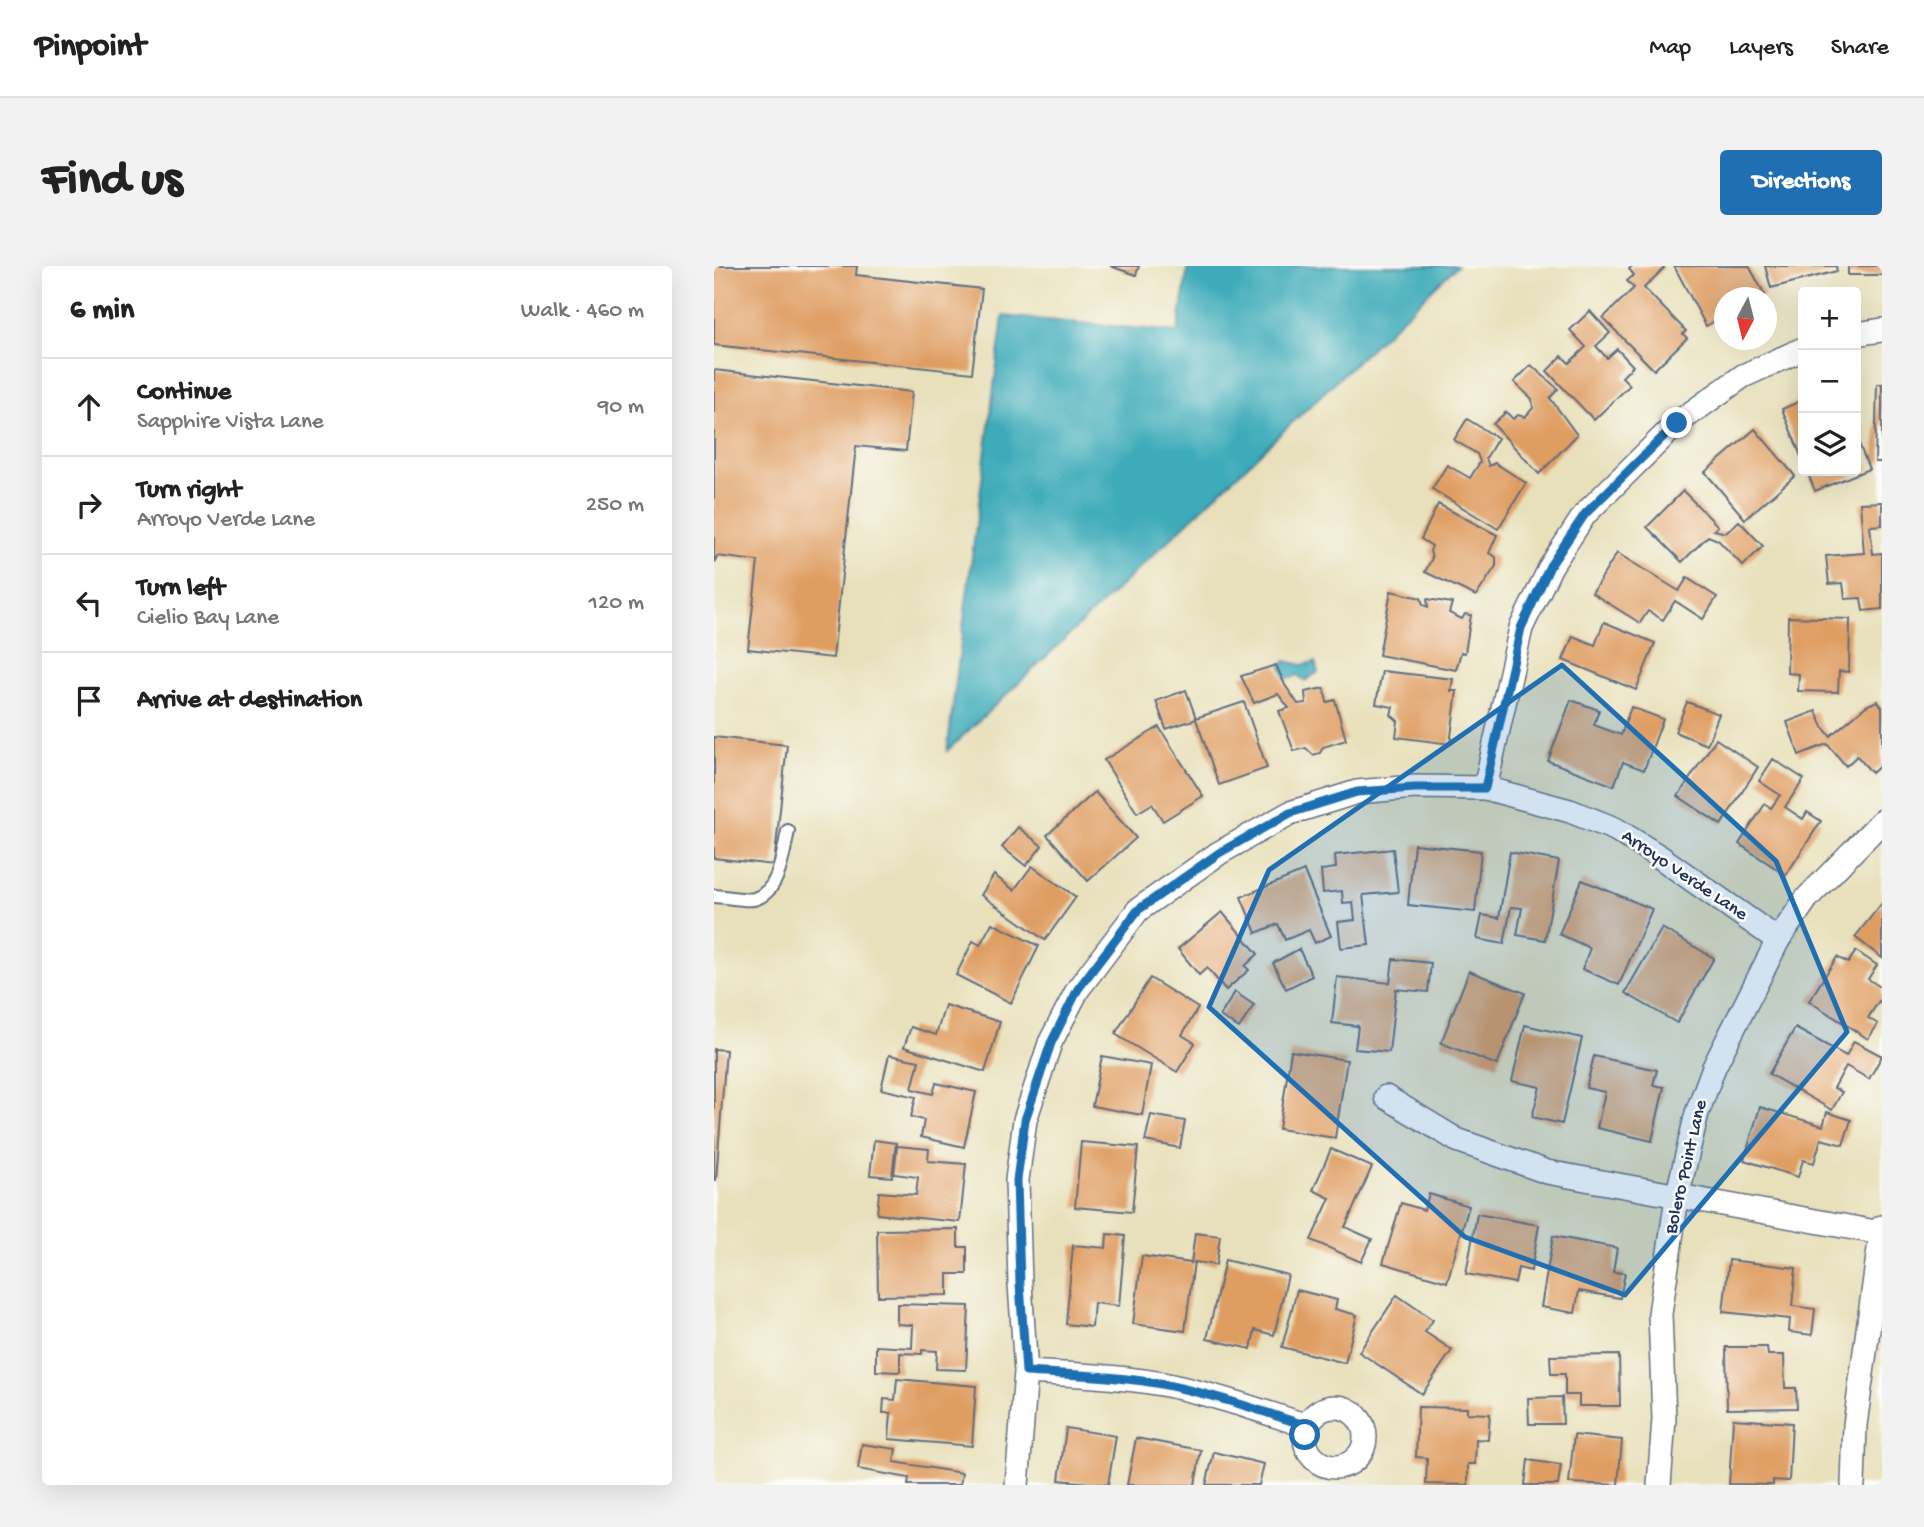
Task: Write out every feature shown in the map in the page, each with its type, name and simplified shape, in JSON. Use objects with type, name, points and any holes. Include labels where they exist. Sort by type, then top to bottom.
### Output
[{"type":"street","points":[[1861,333],[1882,330]]},
{"type":"street","points":[[1485,788],[1521,628],[1550,566],[1585,514],[1677,423],[1743,376],[1801,350]]},
{"type":"street","name":"Arroyo Verde Lane","points":[[1017,1485],[1026,1372],[1017,1180],[1025,1120],[1051,1043],[1078,989],[1138,910],[1219,853],[1290,813],[1357,792],[1415,788],[1485,788],[1570,811],[1615,829],[1660,857],[1778,940]]},
{"type":"street","name":"Bolero Point Lane","points":[[1660,1485],[1664,1419],[1660,1314],[1677,1197],[1697,1113],[1714,1067],[1778,940],[1807,898],[1882,821]]},
{"type":"street","points":[[1386,1097],[1457,1140],[1546,1172],[1677,1197],[1881,1230],[1855,1425],[1853,1485]]},
{"type":"street","points":[[1026,1372],[1101,1376],[1170,1386],[1238,1403],[1307,1426]]},
{"type":"lane","points":[[714,896],[754,899],[768,890],[778,874],[788,831]]},
{"type":"highlighted area","points":[[1562,665],[1776,861],[1847,1032],[1625,1295],[1465,1237],[1209,1007],[1269,870]]},
{"type":"water","points":[[1188,266],[1457,266],[947,751],[1003,316],[1178,332]]},
{"type":"water","points":[[1286,661],[1302,665],[1315,662],[1318,672],[1305,681],[1297,675],[1285,678],[1281,666]]},
{"type":"building","points":[[714,266],[857,266],[856,275],[982,289],[972,373],[714,345]]},
{"type":"building","points":[[1110,266],[1139,266],[1136,275]]},
{"type":"building","points":[[1632,266],[1664,268],[1644,288],[1686,331],[1683,334],[1687,338],[1654,370],[1603,318],[1634,288],[1627,281],[1634,275],[1629,269]]},
{"type":"building","points":[[1674,266],[1749,266],[1761,287],[1714,287],[1714,322],[1706,326]]},
{"type":"building","points":[[1765,266],[1836,266],[1837,271],[1771,287]]},
{"type":"building","points":[[1848,266],[1882,266],[1882,275],[1848,275]]},
{"type":"building","points":[[1590,311],[1610,333],[1596,346],[1607,358],[1617,349],[1633,366],[1622,377],[1630,385],[1594,420],[1547,371],[1562,356],[1569,363],[1586,347],[1570,330]]},
{"type":"building","points":[[1531,365],[1558,389],[1550,398],[1577,435],[1539,474],[1493,424],[1506,412],[1513,419],[1518,415],[1525,417],[1533,408],[1532,399],[1514,382]]},
{"type":"building","points":[[714,370],[912,392],[906,451],[856,446],[833,658],[748,649],[758,561],[717,556],[714,563]]},
{"type":"building","points":[[1877,384],[1882,384],[1882,462],[1875,462]]},
{"type":"building","points":[[1798,402],[1798,449],[1782,409]]},
{"type":"building","points":[[1467,419],[1498,438],[1486,458],[1489,466],[1495,463],[1526,483],[1498,529],[1432,489],[1447,465],[1470,478],[1480,462],[1477,454],[1454,440]]},
{"type":"building","points":[[1755,429],[1795,476],[1745,519],[1705,472]]},
{"type":"building","points":[[1861,449],[1869,469],[1861,472]]},
{"type":"building","points":[[1809,476],[1852,476],[1815,491]]},
{"type":"building","points":[[1683,491],[1718,526],[1714,530],[1726,533],[1739,521],[1763,546],[1743,566],[1718,540],[1708,536],[1682,562],[1647,527]]},
{"type":"building","points":[[1882,502],[1882,525],[1870,526],[1873,554],[1882,553],[1882,609],[1863,611],[1861,598],[1845,599],[1843,583],[1829,584],[1826,556],[1864,553],[1860,503]]},
{"type":"building","points":[[1438,504],[1497,535],[1489,553],[1496,557],[1496,566],[1476,596],[1425,572],[1432,558],[1432,546],[1421,539]]},
{"type":"building","points":[[1617,553],[1679,591],[1687,578],[1717,597],[1703,619],[1675,601],[1663,620],[1648,611],[1640,623],[1592,593]]},
{"type":"building","points":[[1391,591],[1421,598],[1423,605],[1428,607],[1427,599],[1452,603],[1449,613],[1462,619],[1465,614],[1471,615],[1465,653],[1461,652],[1456,670],[1379,655]]},
{"type":"building","points":[[1788,617],[1850,619],[1849,672],[1839,671],[1838,692],[1798,691],[1799,674],[1787,673]]},
{"type":"building","points":[[1604,622],[1655,643],[1636,690],[1563,660],[1573,636],[1595,645]]},
{"type":"building","points":[[1276,665],[1298,704],[1306,703],[1305,692],[1324,688],[1327,702],[1335,700],[1346,740],[1323,747],[1320,753],[1313,755],[1306,748],[1294,751],[1279,711],[1289,708],[1278,694],[1254,703],[1241,676]]},
{"type":"building","points":[[1382,671],[1453,679],[1451,691],[1457,691],[1450,744],[1396,737],[1398,721],[1391,715],[1393,707],[1376,704]]},
{"type":"building","points":[[1186,690],[1196,718],[1244,702],[1267,768],[1219,785],[1196,719],[1166,729],[1156,701]]},
{"type":"building","points":[[1571,700],[1599,710],[1594,725],[1621,735],[1631,707],[1663,719],[1644,770],[1623,762],[1614,786],[1548,761]]},
{"type":"building","points":[[1877,701],[1882,707],[1882,764],[1872,773],[1857,756],[1846,766],[1827,744],[1799,755],[1787,722],[1816,711],[1830,736],[1866,706]]},
{"type":"building","points":[[1687,702],[1719,714],[1707,745],[1675,732]]},
{"type":"building","points":[[1159,727],[1203,796],[1163,821],[1152,804],[1137,813],[1104,760]]},
{"type":"building","points":[[714,737],[787,745],[774,865],[714,858]]},
{"type":"building","points":[[1716,739],[1758,767],[1721,825],[1678,796]]},
{"type":"building","points":[[1773,759],[1804,779],[1785,807],[1803,819],[1807,812],[1821,821],[1786,875],[1739,844],[1765,804],[1771,808],[1780,795],[1759,781]]},
{"type":"building","points":[[1095,792],[1136,838],[1088,881],[1047,835]]},
{"type":"building","points":[[1018,827],[1042,846],[1026,866],[1002,847]]},
{"type":"building","points":[[1414,844],[1481,851],[1475,912],[1408,905]]},
{"type":"building","points":[[1393,849],[1398,892],[1363,895],[1369,945],[1341,948],[1338,922],[1355,920],[1353,902],[1343,903],[1342,891],[1323,893],[1321,870],[1336,868],[1335,855]]},
{"type":"building","points":[[1510,852],[1559,861],[1545,940],[1517,935],[1522,908],[1511,907],[1504,944],[1477,939],[1482,915],[1499,918]]},
{"type":"building","points":[[1032,866],[1076,897],[1045,940],[981,895],[994,875],[1014,890]]},
{"type":"building","points":[[1304,871],[1331,936],[1315,943],[1309,930],[1285,940],[1278,924],[1256,933],[1241,897]]},
{"type":"building","points":[[1582,880],[1652,909],[1619,985],[1582,969],[1590,948],[1559,934]]},
{"type":"building","points":[[1882,903],[1882,958],[1855,937]]},
{"type":"building","points":[[1222,912],[1258,954],[1245,966],[1249,970],[1226,990],[1207,968],[1199,975],[1178,949]]},
{"type":"building","points":[[992,923],[1039,946],[1011,1003],[956,975],[973,941],[980,945]]},
{"type":"building","points":[[1662,928],[1714,958],[1677,1023],[1625,993]]},
{"type":"building","points":[[1299,949],[1312,976],[1286,989],[1273,963]]},
{"type":"building","points":[[1856,951],[1877,965],[1868,979],[1882,988],[1882,1003],[1879,1001],[1868,1018],[1878,1024],[1868,1039],[1809,1001],[1837,957],[1848,963]]},
{"type":"building","points":[[1393,959],[1431,963],[1428,992],[1396,989],[1389,1052],[1355,1049],[1358,1026],[1332,1023],[1337,977],[1390,983]]},
{"type":"building","points":[[1469,971],[1525,993],[1497,1065],[1441,1043]]},
{"type":"building","points":[[1150,978],[1198,1008],[1182,1035],[1195,1043],[1177,1072],[1115,1034]]},
{"type":"building","points":[[1235,992],[1254,1005],[1239,1028],[1220,1016]]},
{"type":"building","points":[[945,1005],[1000,1022],[985,1072],[904,1047],[911,1027],[936,1035]]},
{"type":"building","points":[[1525,1025],[1582,1038],[1562,1124],[1532,1117],[1540,1087],[1512,1081]]},
{"type":"building","points":[[1795,1028],[1846,1056],[1854,1041],[1882,1056],[1869,1079],[1846,1066],[1834,1088],[1842,1092],[1832,1110],[1769,1074]]},
{"type":"building","points":[[714,1049],[726,1050],[716,1180],[714,1180]]},
{"type":"building","points":[[1291,1051],[1347,1060],[1335,1138],[1279,1129]]},
{"type":"building","points":[[889,1055],[919,1061],[912,1089],[933,1094],[936,1083],[976,1092],[964,1147],[921,1137],[924,1120],[911,1117],[916,1097],[881,1089]]},
{"type":"building","points":[[1102,1056],[1151,1065],[1142,1115],[1092,1106]]},
{"type":"building","points":[[1594,1056],[1657,1070],[1653,1085],[1664,1087],[1652,1141],[1597,1128],[1605,1092],[1586,1088]]},
{"type":"building","points":[[1760,1107],[1823,1126],[1827,1112],[1851,1120],[1843,1145],[1821,1139],[1814,1163],[1803,1160],[1798,1177],[1744,1160]]},
{"type":"building","points":[[1151,1115],[1185,1121],[1180,1148],[1145,1141]]},
{"type":"building","points":[[874,1140],[896,1143],[892,1177],[870,1175]]},
{"type":"building","points":[[1081,1142],[1138,1147],[1132,1212],[1075,1207]]},
{"type":"building","points":[[897,1146],[929,1149],[928,1161],[966,1164],[960,1222],[877,1214],[879,1192],[916,1195],[918,1177],[894,1174]]},
{"type":"building","points":[[1331,1149],[1372,1167],[1345,1227],[1372,1239],[1361,1262],[1311,1240],[1330,1198],[1313,1190]]},
{"type":"building","points":[[1429,1194],[1469,1206],[1447,1282],[1383,1263],[1401,1203],[1424,1210]]},
{"type":"building","points":[[1477,1214],[1539,1225],[1531,1271],[1518,1268],[1515,1283],[1466,1274]]},
{"type":"building","points":[[958,1229],[958,1247],[967,1247],[967,1274],[948,1274],[948,1295],[878,1296],[877,1230]]},
{"type":"building","points":[[1195,1233],[1220,1236],[1216,1265],[1194,1262],[1185,1331],[1133,1324],[1142,1256],[1191,1263]]},
{"type":"building","points":[[1107,1234],[1125,1236],[1119,1306],[1094,1303],[1092,1327],[1066,1324],[1073,1245],[1106,1248]]},
{"type":"building","points":[[1553,1236],[1617,1248],[1613,1272],[1625,1273],[1620,1298],[1579,1291],[1575,1313],[1541,1307]]},
{"type":"building","points":[[1225,1260],[1288,1275],[1274,1335],[1255,1330],[1251,1349],[1207,1339]]},
{"type":"building","points":[[1729,1260],[1796,1268],[1792,1306],[1815,1309],[1812,1335],[1789,1332],[1790,1319],[1723,1312]]},
{"type":"building","points":[[1297,1290],[1337,1300],[1335,1309],[1357,1315],[1345,1363],[1282,1347]]},
{"type":"building","points":[[1397,1295],[1433,1320],[1425,1332],[1452,1350],[1422,1394],[1359,1352]]},
{"type":"building","points":[[897,1304],[969,1306],[966,1370],[936,1369],[937,1351],[922,1350],[922,1354],[900,1353],[900,1372],[876,1371],[876,1346],[912,1348],[913,1325],[897,1324]]},
{"type":"building","points":[[1726,1347],[1767,1347],[1768,1355],[1784,1355],[1785,1388],[1796,1388],[1797,1408],[1727,1409]]},
{"type":"building","points":[[1619,1355],[1620,1406],[1579,1406],[1579,1395],[1565,1395],[1565,1374],[1551,1374],[1550,1356]]},
{"type":"building","points":[[897,1379],[976,1386],[972,1446],[889,1439],[891,1413],[883,1413],[884,1399],[895,1400]]},
{"type":"building","points":[[1562,1397],[1563,1424],[1529,1424],[1528,1398]]},
{"type":"building","points":[[1418,1407],[1467,1408],[1467,1413],[1490,1414],[1488,1440],[1476,1439],[1475,1464],[1468,1464],[1468,1485],[1426,1484],[1427,1458],[1416,1457]]},
{"type":"building","points":[[1733,1419],[1792,1423],[1789,1481],[1773,1480],[1773,1485],[1729,1484]]},
{"type":"building","points":[[1066,1428],[1116,1436],[1108,1485],[1059,1480]]},
{"type":"building","points":[[1574,1435],[1622,1440],[1618,1485],[1569,1483]]},
{"type":"building","points":[[1136,1438],[1201,1450],[1195,1485],[1127,1485]]},
{"type":"building","points":[[862,1444],[896,1449],[894,1462],[962,1473],[960,1485],[908,1485],[909,1478],[858,1469]]},
{"type":"building","points":[[1214,1452],[1264,1464],[1259,1485],[1206,1485]]},
{"type":"building","points":[[1528,1460],[1561,1465],[1558,1485],[1525,1485]]},
{"type":"route","points":[[1305,1435],[1307,1426],[1238,1403],[1170,1386],[1101,1376],[1026,1372],[1017,1180],[1025,1120],[1051,1043],[1078,989],[1138,910],[1219,853],[1290,813],[1357,792],[1415,788],[1485,788],[1521,628],[1550,566],[1585,514],[1677,423]]}]
